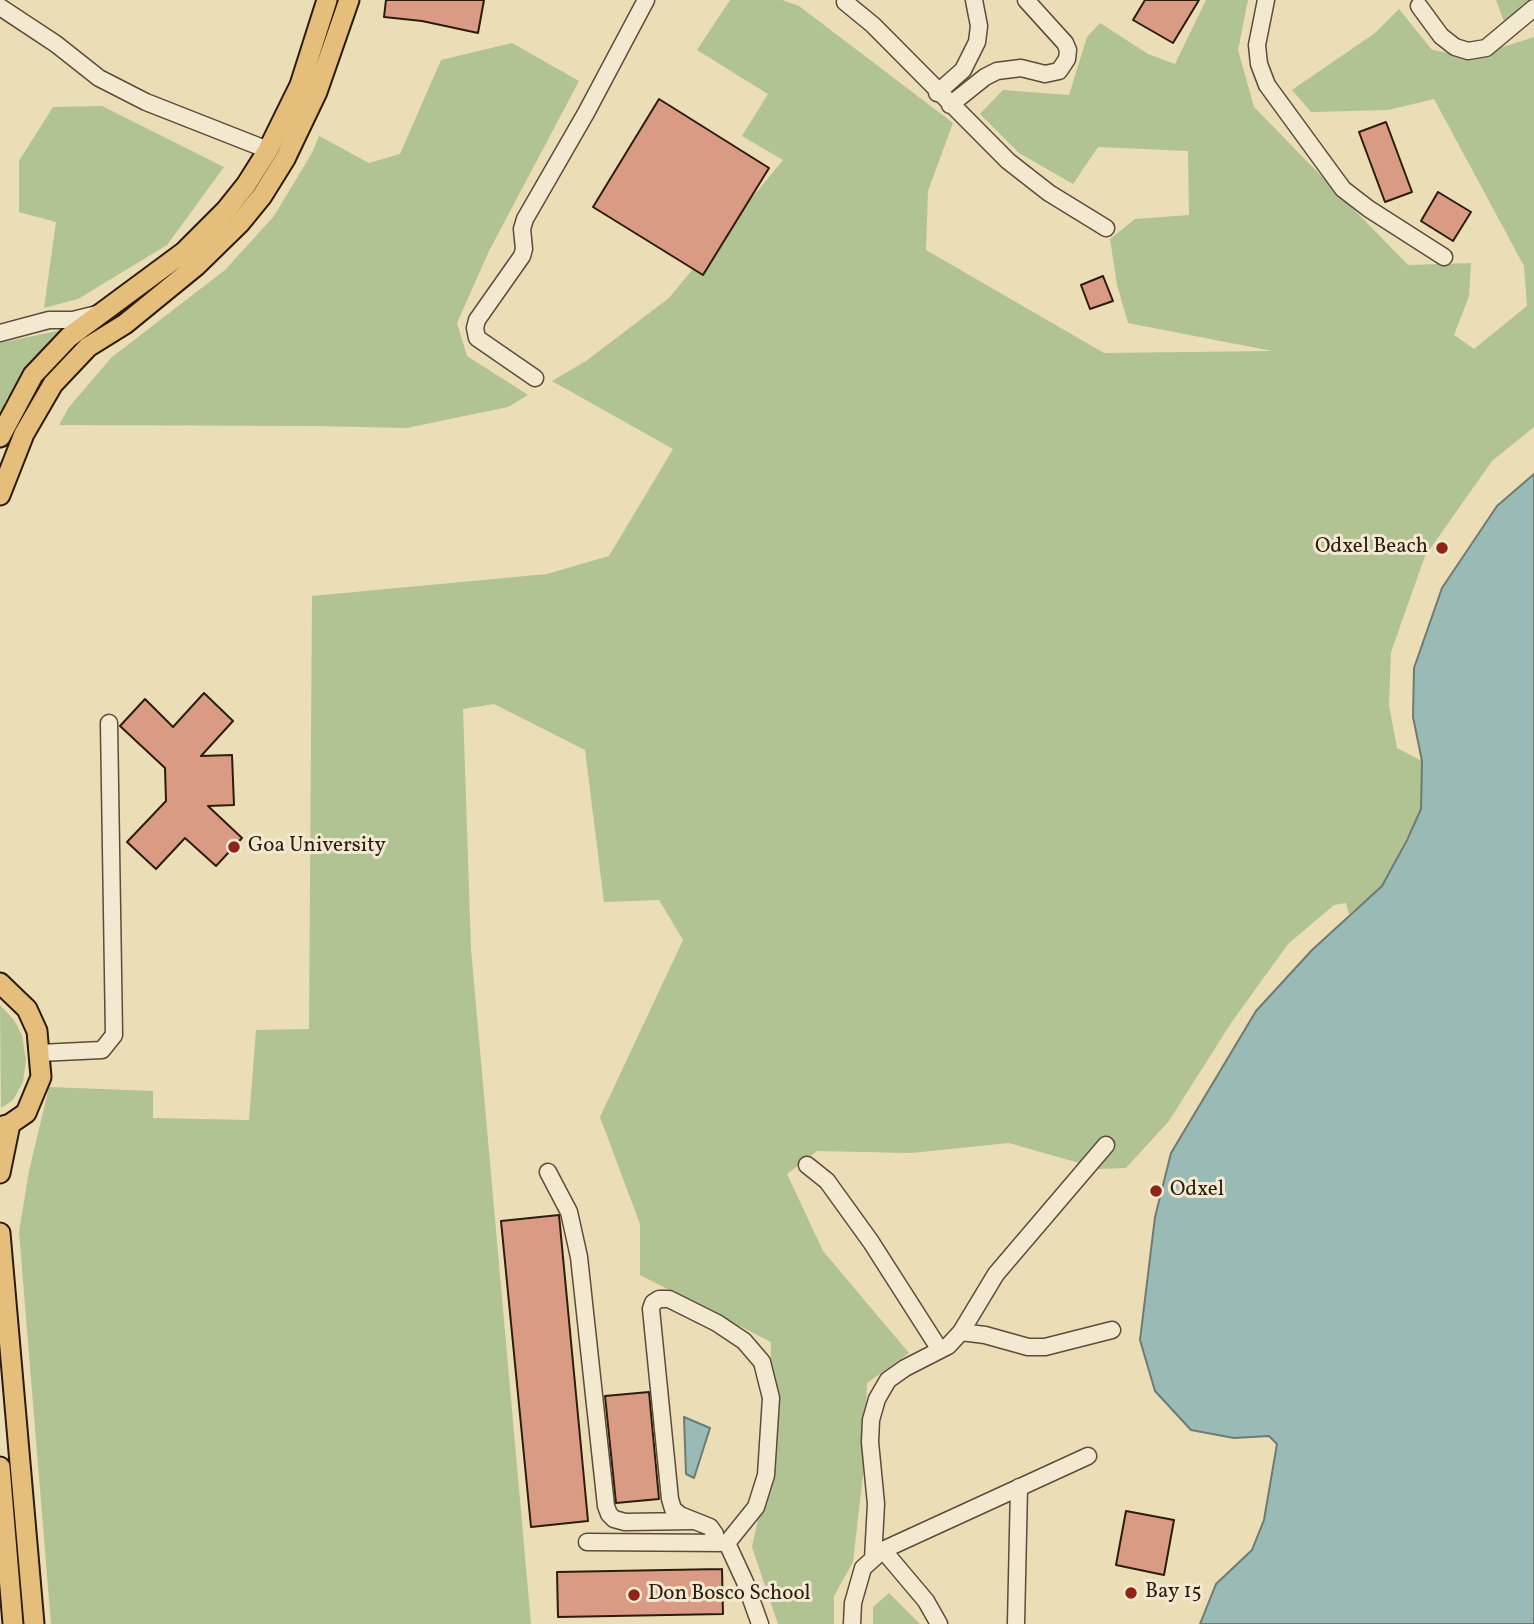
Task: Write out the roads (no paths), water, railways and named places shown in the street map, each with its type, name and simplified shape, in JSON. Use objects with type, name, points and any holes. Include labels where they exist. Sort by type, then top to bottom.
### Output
[{"type":"main road","points":[[0,437],[33,375],[69,337],[192,243],[226,210],[246,185],[268,149],[300,85],[327,0]]},
{"type":"main road","points":[[0,495],[24,434],[53,384],[88,348],[125,324],[197,266],[240,223],[261,196],[285,159],[317,92],[349,0]]},
{"type":"main road","points":[[0,982],[27,1009],[37,1031],[41,1077],[26,1113],[5,1126],[0,1173]]},
{"type":"main road","points":[[0,1233],[34,1624]]},
{"type":"main road","points":[[0,1467],[13,1624]]},
{"type":"street","points":[[535,377],[477,338],[477,320],[522,256],[522,229],[525,219],[586,113],[646,0]]},
{"type":"street","points":[[937,93],[963,70],[977,42],[979,26],[974,0]]},
{"type":"street","points":[[950,105],[985,77],[997,71],[1021,68],[1045,75],[1059,71],[1067,59],[1068,50],[1065,43],[1026,0]]},
{"type":"street","points":[[1266,0],[1257,45],[1259,64],[1267,85],[1343,189],[1368,209],[1444,257]]},
{"type":"street","points":[[842,1],[873,25],[937,93],[1008,162],[1049,193],[1106,228]]},
{"type":"street","points":[[1419,6],[1441,36],[1455,47],[1468,51],[1486,48],[1534,8]]},
{"type":"street","points":[[0,7],[99,78],[146,102],[268,149]]},
{"type":"street","points":[[0,333],[49,320],[73,320],[102,312]]},
{"type":"street","points":[[39,1053],[102,1050],[114,1035],[109,723]]},
{"type":"street","points":[[939,1624],[926,1601],[878,1554],[870,1442],[871,1420],[877,1399],[888,1380],[948,1346],[961,1332],[996,1274],[1106,1145]]},
{"type":"street","points":[[807,1165],[827,1181],[872,1242],[940,1350]]},
{"type":"street","points":[[548,1172],[569,1212],[579,1257],[609,1514],[614,1519],[625,1522],[695,1521]]},
{"type":"street","points":[[587,1542],[722,1543],[756,1507],[766,1475],[771,1398],[762,1362],[744,1341],[717,1323],[669,1299],[659,1299],[653,1303],[651,1309],[670,1499],[673,1509],[680,1515],[710,1527],[716,1534],[722,1543],[745,1582],[760,1624]]},
{"type":"street","points":[[961,1332],[985,1335],[1028,1347],[1045,1347],[1112,1330]]},
{"type":"street","points":[[852,1624],[853,1603],[863,1568],[878,1554],[1088,1456]]},
{"type":"street","points":[[1016,1624],[1019,1487]]},
{"type":"water","points":[[1534,474],[1534,1624],[1200,1624],[1216,1584],[1252,1550],[1264,1520],[1277,1444],[1269,1436],[1234,1438],[1191,1430],[1155,1391],[1140,1340],[1155,1217],[1171,1153],[1256,1011],[1312,950],[1382,886],[1407,840],[1421,809],[1422,761],[1413,717],[1414,668],[1442,588],[1497,506]]},
{"type":"water","points":[[684,1417],[710,1428],[694,1478],[686,1474]]},
{"type":"place","name":"Odxel Beach","points":[[1442,548]]},
{"type":"place","name":"Goa University","points":[[234,847]]},
{"type":"place","name":"Odxel","points":[[1156,1191]]},
{"type":"place","name":"Bay 15","points":[[1131,1593]]},
{"type":"place","name":"Don Bosco School","points":[[634,1595]]}]
